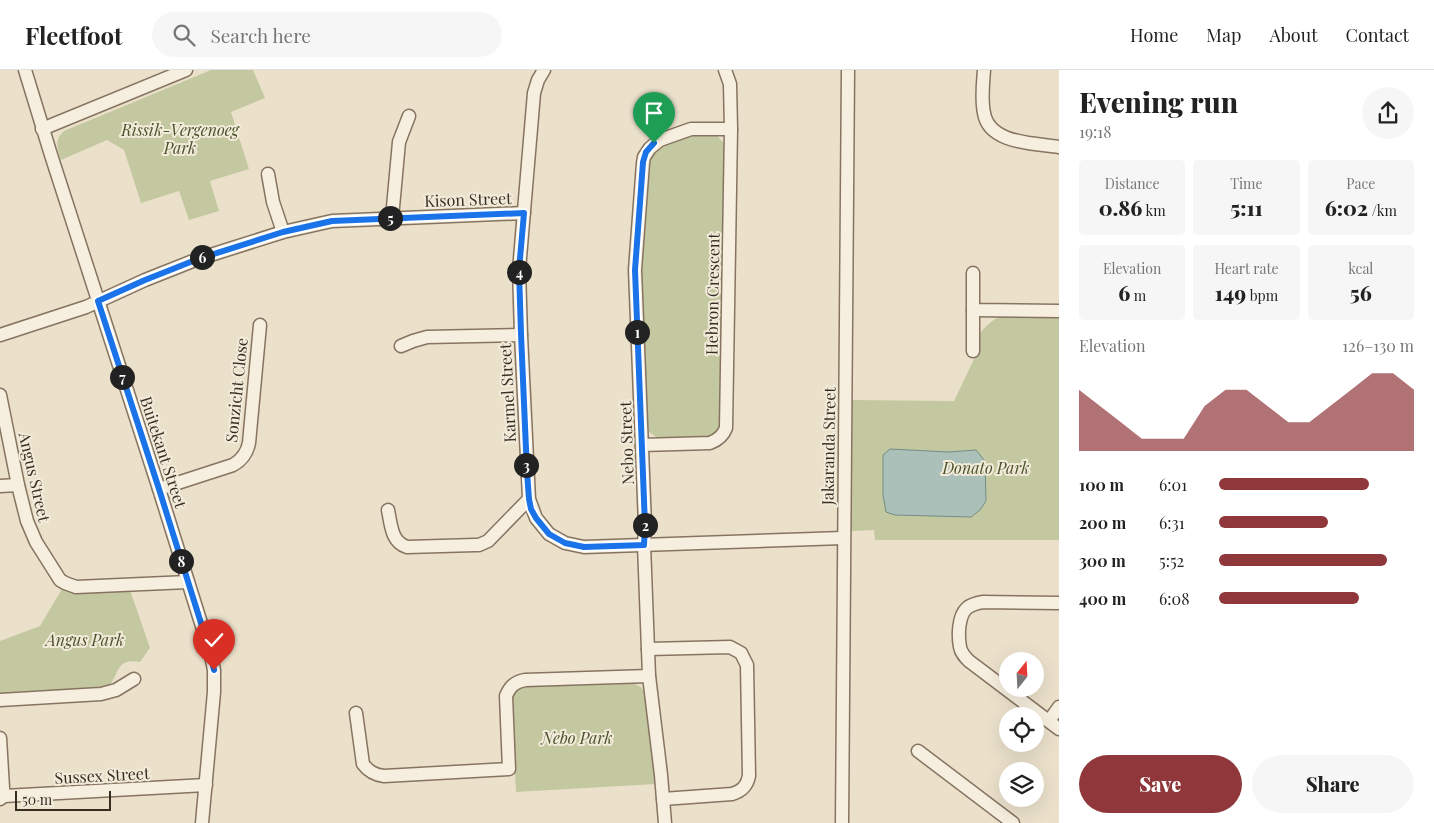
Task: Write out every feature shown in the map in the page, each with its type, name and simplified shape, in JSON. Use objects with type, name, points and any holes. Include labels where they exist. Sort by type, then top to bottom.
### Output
[{"type":"street","name":"Buitekant Street","points":[[25,70],[42,129],[211,655],[214,670],[214,692],[202,823]]},
{"type":"street","points":[[42,129],[186,70]]},
{"type":"street","name":"Karmel Street","points":[[544,70],[538,80],[534,93],[519,270],[529,499],[534,514],[549,534],[565,543],[584,547],[843,538]]},
{"type":"street","name":"Hebron Crescent","points":[[642,445],[710,442],[719,439],[726,428],[730,84],[725,70]]},
{"type":"street","name":"Jakaranda Street","points":[[842,823],[848,70]]},
{"type":"street","points":[[984,70],[983,110],[985,118],[993,130],[998,135],[1010,139],[1059,147]]},
{"type":"street","points":[[392,218],[400,142],[409,116]]},
{"type":"street","name":"Nebo Street","points":[[665,823],[649,676],[635,270],[644,157],[654,143],[691,129],[730,129]]},
{"type":"street","points":[[268,174],[273,202],[283,232]]},
{"type":"street","name":"Kison Street","points":[[0,335],[86,307],[145,280],[198,259],[283,232],[332,221],[524,213]]},
{"type":"street","points":[[973,273],[973,351]]},
{"type":"street","points":[[973,310],[1059,311]]},
{"type":"street","name":"Sonzicht Close","points":[[159,489],[233,465],[246,453],[249,443],[260,326]]},
{"type":"street","points":[[401,346],[427,337],[521,334]]},
{"type":"street","name":"Angus Street","points":[[0,395],[25,514],[32,535],[56,575],[65,583],[76,586],[188,582]]},
{"type":"street","points":[[0,486],[18,484]]},
{"type":"street","points":[[388,510],[394,538],[402,545],[407,547],[475,545],[484,543],[491,538],[529,499]]},
{"type":"street","points":[[1059,603],[983,602],[973,604],[963,612],[959,633],[960,647],[969,661],[1054,725],[1059,707]]},
{"type":"street","points":[[648,649],[730,647],[741,653],[747,665],[749,776],[745,786],[742,790],[732,794],[663,799]]},
{"type":"street","points":[[356,713],[363,764],[374,774],[384,776],[510,769],[506,696],[511,686],[515,683],[525,680],[649,676]]},
{"type":"street","points":[[0,700],[101,694],[116,690],[134,679]]},
{"type":"street","points":[[0,738],[2,798]]},
{"type":"street","points":[[918,751],[1013,823]]},
{"type":"street","name":"Sussex Street","points":[[2,798],[206,786]]},
{"type":"green space","name":"Rissik-Vergenoeg Park","points":[[211,70],[253,70],[265,98],[231,112],[249,169],[210,181],[219,211],[189,220],[179,191],[141,203],[124,150],[107,140],[61,160],[58,141],[64,131]]},
{"type":"green space","points":[[689,135],[716,135],[723,142],[724,147],[721,427],[711,436],[658,438],[649,432],[647,426],[640,281],[650,157],[658,148]]},
{"type":"green space","name":"Donato Park","points":[[1001,317],[1059,318],[1059,540],[875,540],[874,530],[851,531],[852,400],[954,401],[975,357],[978,357],[980,334],[992,321]]},
{"type":"green space","name":"Angus Park","points":[[62,589],[75,592],[130,590],[150,648],[140,662],[131,661],[121,665],[111,684],[106,688],[0,694],[0,641],[40,626]]},
{"type":"green space","name":"Nebo Park","points":[[632,683],[641,687],[646,694],[656,784],[516,792],[511,699],[515,691],[523,687]]},
{"type":"water","points":[[890,449],[949,452],[976,450],[985,461],[986,501],[980,510],[971,517],[895,515],[886,512],[883,495],[883,455]]},
{"type":"route","points":[[214,670],[159,489],[98,301],[198,259],[283,232],[332,221],[524,213],[519,270],[527,472],[531,509],[549,534],[574,546],[644,545],[645,526],[635,270],[643,162],[646,152],[654,143]]}]
